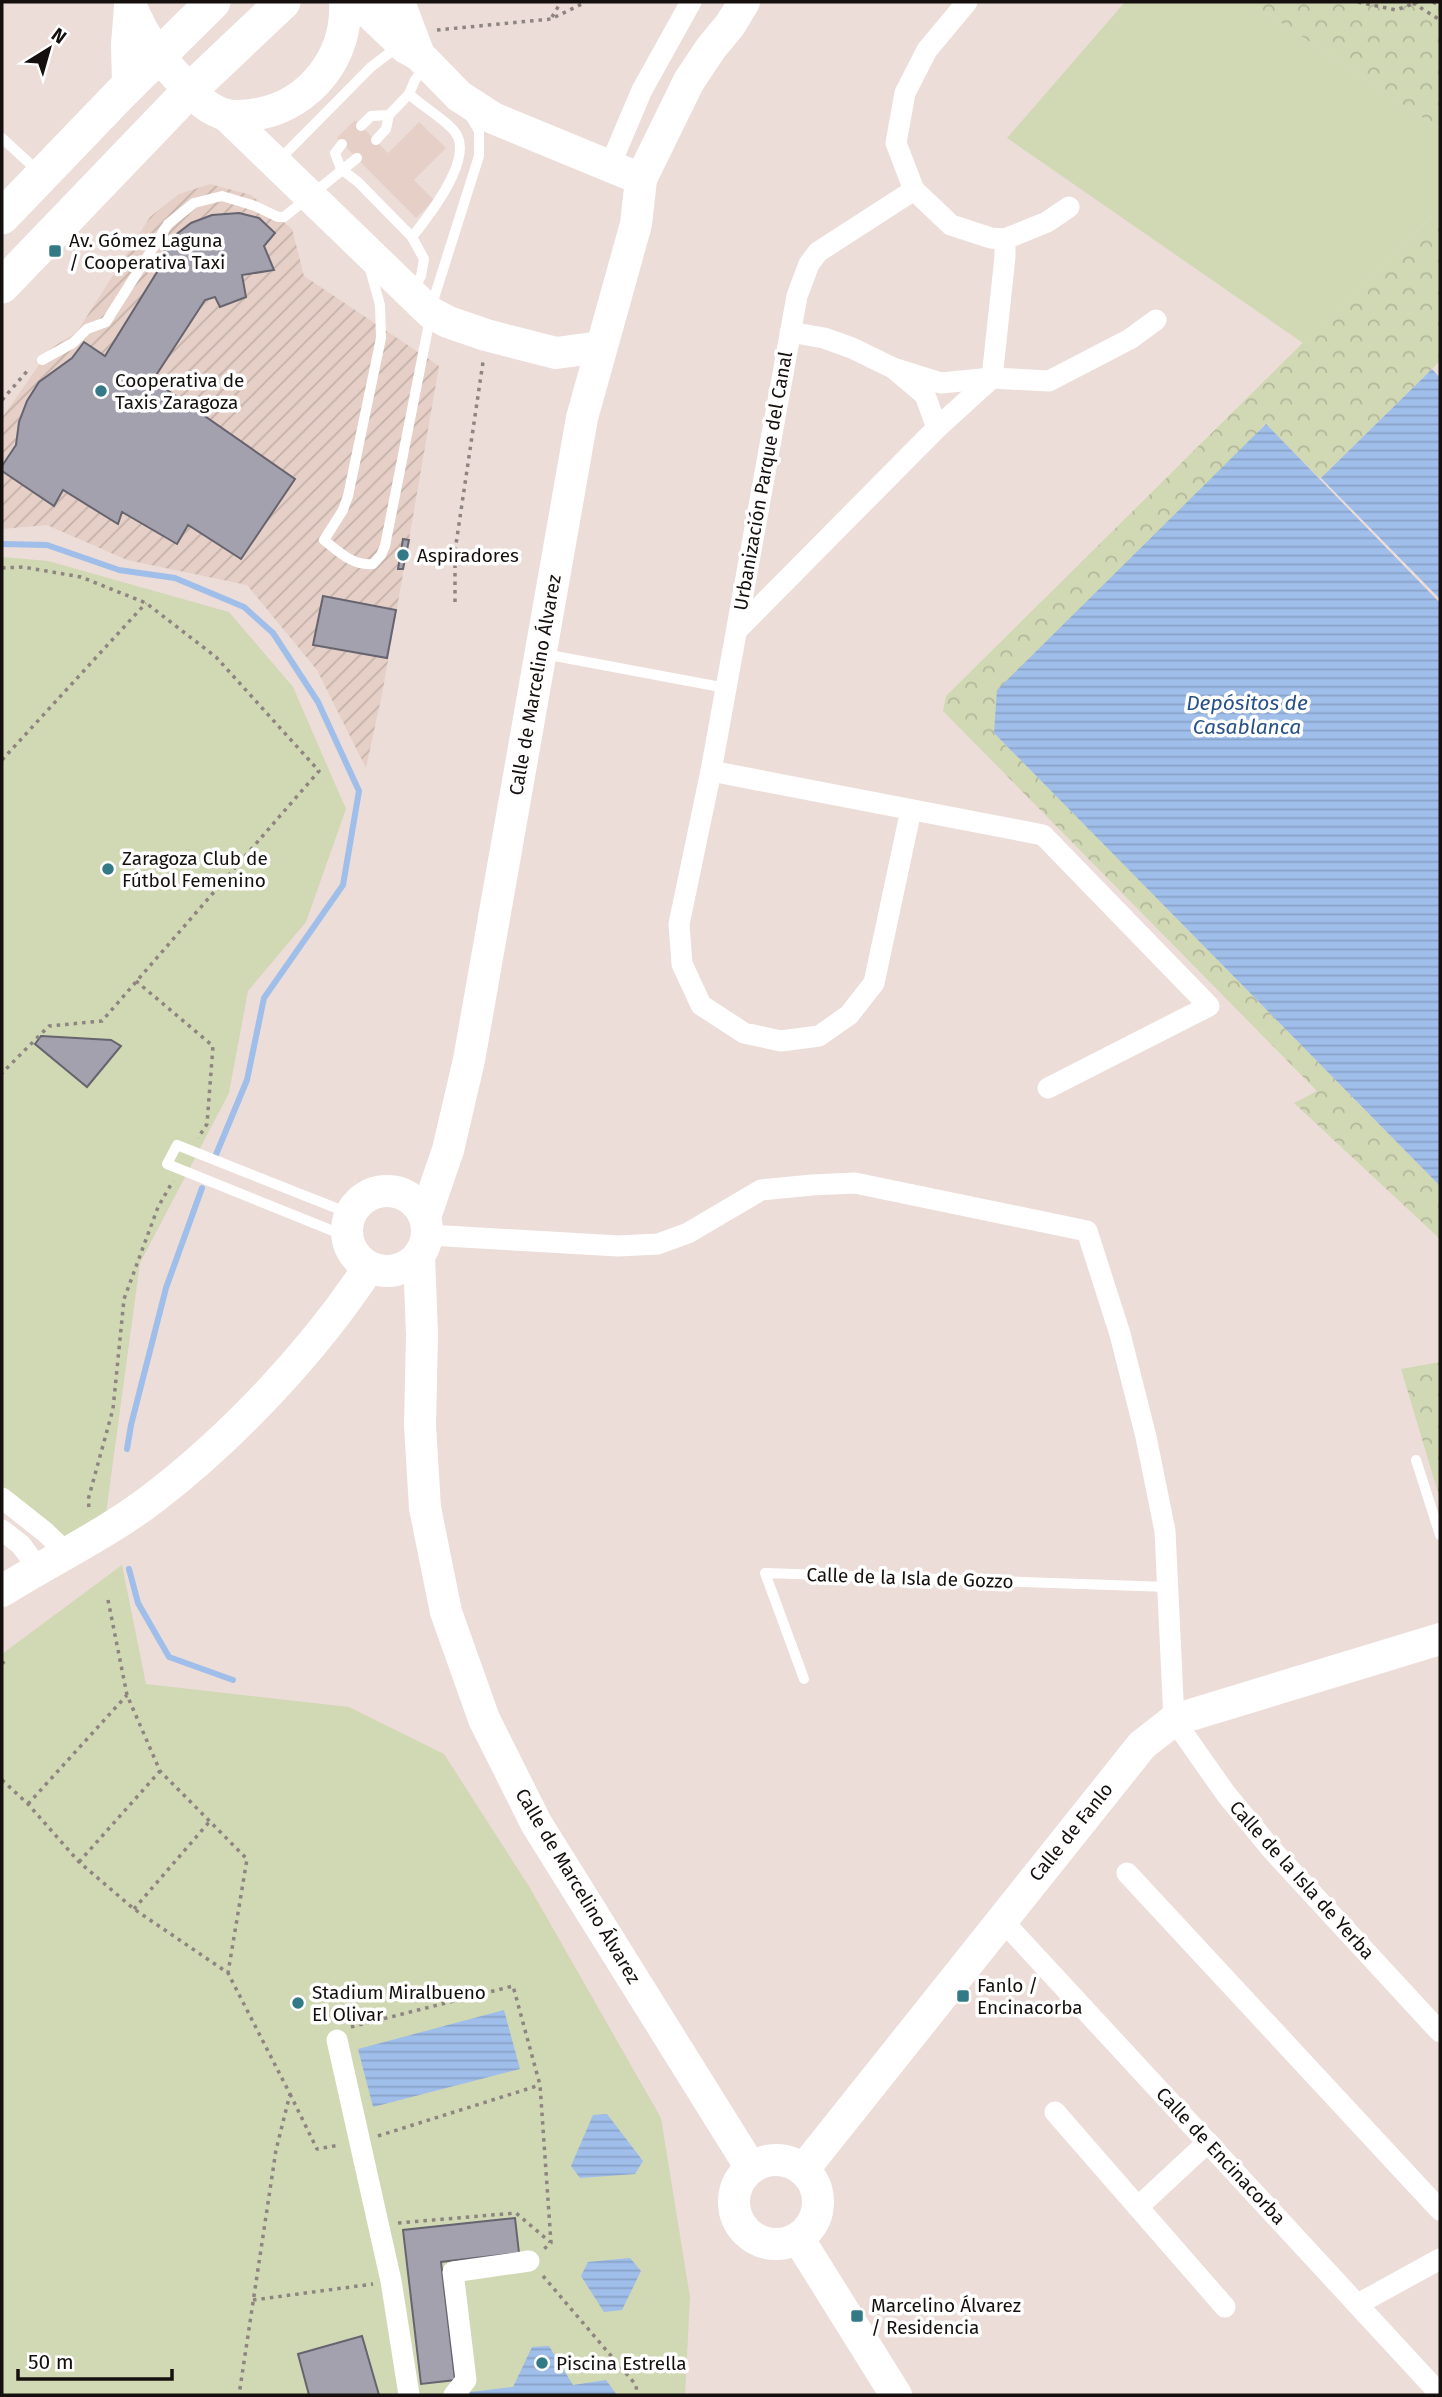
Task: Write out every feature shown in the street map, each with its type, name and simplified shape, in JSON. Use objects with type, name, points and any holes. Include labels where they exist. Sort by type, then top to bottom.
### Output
[{"type":"main road","points":[[2,217],[128,85],[213,2]]},
{"type":"main road","points":[[2,286],[190,90],[282,2]]},
{"type":"street","points":[[130,3],[157,56],[207,107],[226,115],[247,116],[272,111],[298,99],[310,89],[325,71],[336,51],[344,23],[345,2]]},
{"type":"street","points":[[358,2],[420,50],[459,96],[494,118],[641,179]]},
{"type":"street","points":[[399,2],[420,50]]},
{"type":"street","points":[[614,156],[642,90],[691,2]]},
{"type":"street","points":[[967,2],[927,50],[905,93],[896,144],[914,190],[951,225],[991,238],[1004,239],[1047,222],[1069,207]]},
{"type":"street","points":[[128,85],[130,3]]},
{"type":"street","name":"Calle de Marcelino Álvarez","points":[[737,13],[695,72],[641,179],[636,224],[582,418],[469,1060],[447,1150],[407,1240],[420,1295],[420,1425],[425,1508],[446,1612],[484,1719],[536,1822],[751,2168]]},
{"type":"street","name":"Calle de Marcelino Álvarez","points":[[636,224],[722,50],[737,13]]},
{"type":"street","points":[[226,115],[421,303],[448,322],[556,353],[601,347]]},
{"type":"street","name":"Urbanización Parque del Canal","points":[[911,810],[874,983],[849,1015],[819,1035],[781,1041],[744,1033],[701,1006],[681,964],[679,924],[711,771],[797,296],[808,264],[818,252],[914,190]]},
{"type":"street","points":[[992,378],[1005,257],[1004,239]]},
{"type":"street","name":"Urbanización Parque del Canal","points":[[790,332],[824,338],[893,368],[941,383],[992,378],[1049,381],[1130,339],[1156,320]]},
{"type":"street","points":[[556,353],[590,387]]},
{"type":"street","name":"Urbanización Parque del Canal","points":[[893,368],[925,395],[937,428]]},
{"type":"street","name":"Urbanización Parque del Canal","points":[[737,630],[937,428],[992,378]]},
{"type":"street","points":[[711,771],[1042,835],[1209,1006],[1048,1088]]},
{"type":"street","points":[[2,1591],[150,1501],[211,1448],[286,1373],[344,1304],[407,1240],[618,1246],[658,1244],[688,1233],[761,1190],[855,1183],[1087,1231],[1120,1334],[1146,1437],[1165,1531],[1174,1720]]},
{"type":"street","points":[[349,1226],[356,1205],[375,1193],[396,1192],[407,1240]]},
{"type":"street","name":"Calle de Marcelino Álvarez","points":[[349,1226],[351,1249],[359,1259],[407,1240]]},
{"type":"street","points":[[2,1498],[67,1553]]},
{"type":"street","points":[[2,1530],[21,1545],[38,1568]]},
{"type":"street","name":"Calle de Fanlo","points":[[803,2170],[1142,1745],[1174,1720],[1440,1639]]},
{"type":"street","name":"Calle de la Isla de Yerba","points":[[1174,1720],[1226,1794],[1264,1840],[1440,2032]]},
{"type":"street","points":[[1128,1873],[1440,2210]]},
{"type":"street","name":"Calle de Encinacorba","points":[[1001,1919],[1440,2394]]},
{"type":"street","points":[[337,2040],[391,2281],[409,2395]]},
{"type":"street","points":[[1055,2112],[1225,2307]]},
{"type":"street","points":[[1138,2207],[1208,2142]]},
{"type":"street","points":[[764,2161],[791,2163],[803,2170],[812,2180],[817,2192],[816,2216],[810,2227],[788,2243],[762,2242],[750,2236],[735,2214],[733,2201],[742,2176],[764,2161]]},
{"type":"street","points":[[798,2238],[896,2395]]},
{"type":"street","points":[[1358,2304],[1440,2259]]},
{"type":"street","points":[[454,2395],[466,2380],[453,2272],[529,2261]]},
{"type":"lane","points":[[276,162],[380,58],[420,50],[415,80],[409,94],[389,115],[386,129],[376,140]]},
{"type":"lane","points":[[409,94],[457,134],[460,150],[455,170],[436,206],[412,237]]},
{"type":"lane","points":[[421,303],[441,274],[480,147],[479,131],[461,104],[459,96]]},
{"type":"lane","points":[[361,126],[372,116],[389,115]]},
{"type":"lane","points":[[2,138],[42,175]]},
{"type":"lane","points":[[342,144],[335,153],[341,169],[358,182],[412,237],[423,262],[421,303],[382,555],[373,564],[362,565],[349,559],[324,540],[348,496],[382,338],[376,286],[355,240]]},
{"type":"lane","points":[[42,360],[73,343],[87,329],[106,323],[169,224],[194,203],[222,196],[255,206],[278,218],[290,214],[357,158]]},
{"type":"lane","points":[[423,262],[441,274]]},
{"type":"lane","points":[[541,654],[726,688]]},
{"type":"lane","points":[[177,1145],[349,1226],[180,1170],[167,1164],[177,1145]]},
{"type":"lane","points":[[1416,1460],[1440,1535]]},
{"type":"lane","name":"Calle de la Isla de Gozzo","points":[[804,1679],[765,1573],[1168,1587]]},
{"type":"path","points":[[551,19],[561,2]]},
{"type":"path","points":[[420,50],[551,19],[586,2]]},
{"type":"path","points":[[1358,2],[1396,10],[1415,2],[1440,20]]},
{"type":"path","points":[[1433,2],[1440,6]]},
{"type":"path","points":[[455,602],[455,551],[481,385],[486,335]]},
{"type":"path","points":[[2,400],[34,364],[42,360]]},
{"type":"path","points":[[2,568],[23,567],[81,577],[146,603],[216,657],[319,771],[102,1021],[49,1026],[2,1073]]},
{"type":"path","points":[[2,760],[146,603]]},
{"type":"path","points":[[136,981],[213,1046],[207,1124],[190,1152]]},
{"type":"path","points":[[89,1507],[88,1500],[113,1409],[124,1299],[158,1207],[180,1170]]},
{"type":"path","points":[[108,1600],[127,1695],[160,1771],[247,1859],[228,1973]]},
{"type":"path","points":[[2,1664],[8,1658]]},
{"type":"path","points":[[29,1804],[127,1695]]},
{"type":"path","points":[[79,1863],[160,1771]]},
{"type":"path","points":[[2,1780],[29,1804],[79,1863],[134,1909],[228,1973],[317,2149],[360,2142],[540,2085]]},
{"type":"path","points":[[134,1909],[210,1821]]},
{"type":"path","points":[[337,2040],[345,2029],[513,1986],[540,2085],[551,2243]]},
{"type":"path","points":[[239,2395],[276,2150],[290,2094]]},
{"type":"path","points":[[378,2224],[516,2213],[551,2243]]},
{"type":"path","points":[[551,2243],[529,2261],[636,2385],[637,2395]]},
{"type":"path","points":[[253,2300],[391,2281]]},
{"type":"shaded area","points":[[355,120],[388,153],[419,122],[446,148],[414,180],[434,200],[416,218],[337,138]]},
{"type":"shaded area","name":"Cooperativa de Taxis Zaragoza","points":[[210,184],[251,195],[292,229],[304,276],[439,366],[383,689],[366,768],[317,670],[247,585],[127,560],[47,525],[2,529],[2,418],[50,349],[77,332],[150,217],[179,194]]},
{"type":"green space","points":[[1125,2],[1250,2],[1440,129],[1440,207],[1303,343],[1007,138]]},
{"type":"green space","points":[[1250,2],[1440,2],[1440,129]]},
{"type":"green space","points":[[1440,207],[1440,361],[1320,479],[1265,424],[994,733],[1440,1186],[1440,1239],[1294,1103],[1317,1091],[943,711],[946,696]]},
{"type":"green space","points":[[2,557],[48,561],[229,612],[293,687],[346,809],[306,922],[248,991],[229,1093],[140,1263],[102,1543],[75,1558],[2,1497]]},
{"type":"green space","points":[[1440,1362],[1440,1499],[1401,1369]]},
{"type":"green space","name":"Stadium Miralbueno El Olivar","points":[[122,1565],[146,1684],[349,1707],[444,1754],[530,1888],[661,2118],[690,2297],[685,2395],[2,2395],[2,1654]]},
{"type":"water","points":[[1432,369],[1440,378],[1440,599],[1321,478]]},
{"type":"water","name":"Depósitos de Casablanca","points":[[1266,424],[1440,603],[1440,1186],[994,733],[997,690]]},
{"type":"water","points":[[504,2010],[520,2069],[373,2107],[358,2049]]},
{"type":"water","points":[[607,2114],[643,2161],[635,2174],[580,2178],[571,2166],[593,2115]]},
{"type":"water","points":[[630,2258],[641,2271],[622,2310],[604,2312],[581,2276],[588,2262]]},
{"type":"water","name":"Piscina Estrella","points":[[549,2346],[573,2385],[606,2380],[617,2395],[468,2395],[470,2392],[513,2387],[532,2347]]},
{"type":"building","name":"Cooperativa de Taxis Zaragoza","points":[[239,213],[259,218],[275,233],[264,246],[274,270],[242,275],[246,297],[220,307],[215,297],[205,300],[153,380],[295,479],[241,559],[188,525],[177,544],[122,512],[118,524],[63,490],[54,506],[2,471],[2,466],[16,445],[19,422],[27,401],[39,382],[72,358],[84,342],[105,356],[157,272],[163,253],[173,237],[191,223],[212,215]]},
{"type":"building","name":"Aspiradores","points":[[403,539],[409,540],[403,569],[398,569]]},
{"type":"building","points":[[323,596],[396,610],[387,658],[313,645]]},
{"type":"building","points":[[41,1036],[111,1040],[121,1046],[87,1087],[35,1044]]},
{"type":"building","points":[[515,2218],[519,2253],[441,2262],[455,2380],[421,2384],[403,2230]]},
{"type":"building","points":[[362,2336],[379,2395],[309,2395],[298,2354]]},
{"type":"waterway","points":[[2,544],[47,545],[119,570],[175,578],[244,607],[273,633],[318,702],[359,791],[343,885],[264,998],[247,1080],[215,1157]]},
{"type":"waterway","points":[[127,1449],[166,1288],[202,1188]]},
{"type":"waterway","points":[[129,1569],[138,1603],[169,1657],[233,1680]]},
{"type":"place","name":"Av. Gómez Laguna / Cooperativa Taxi","points":[[55,251]]},
{"type":"place","name":"Cooperativa de Taxis Zaragoza","points":[[101,391]]},
{"type":"place","name":"Aspiradores","points":[[403,555]]},
{"type":"place","name":"Zaragoza Club de Fútbol Femenino","points":[[108,869]]},
{"type":"place","name":"Fanlo / Encinacorba","points":[[963,1996]]},
{"type":"place","name":"Stadium Miralbueno El Olivar","points":[[298,2003]]},
{"type":"place","name":"Marcelino Álvarez / Residencia","points":[[857,2316]]},
{"type":"place","name":"Piscina Estrella","points":[[542,2363]]}]
